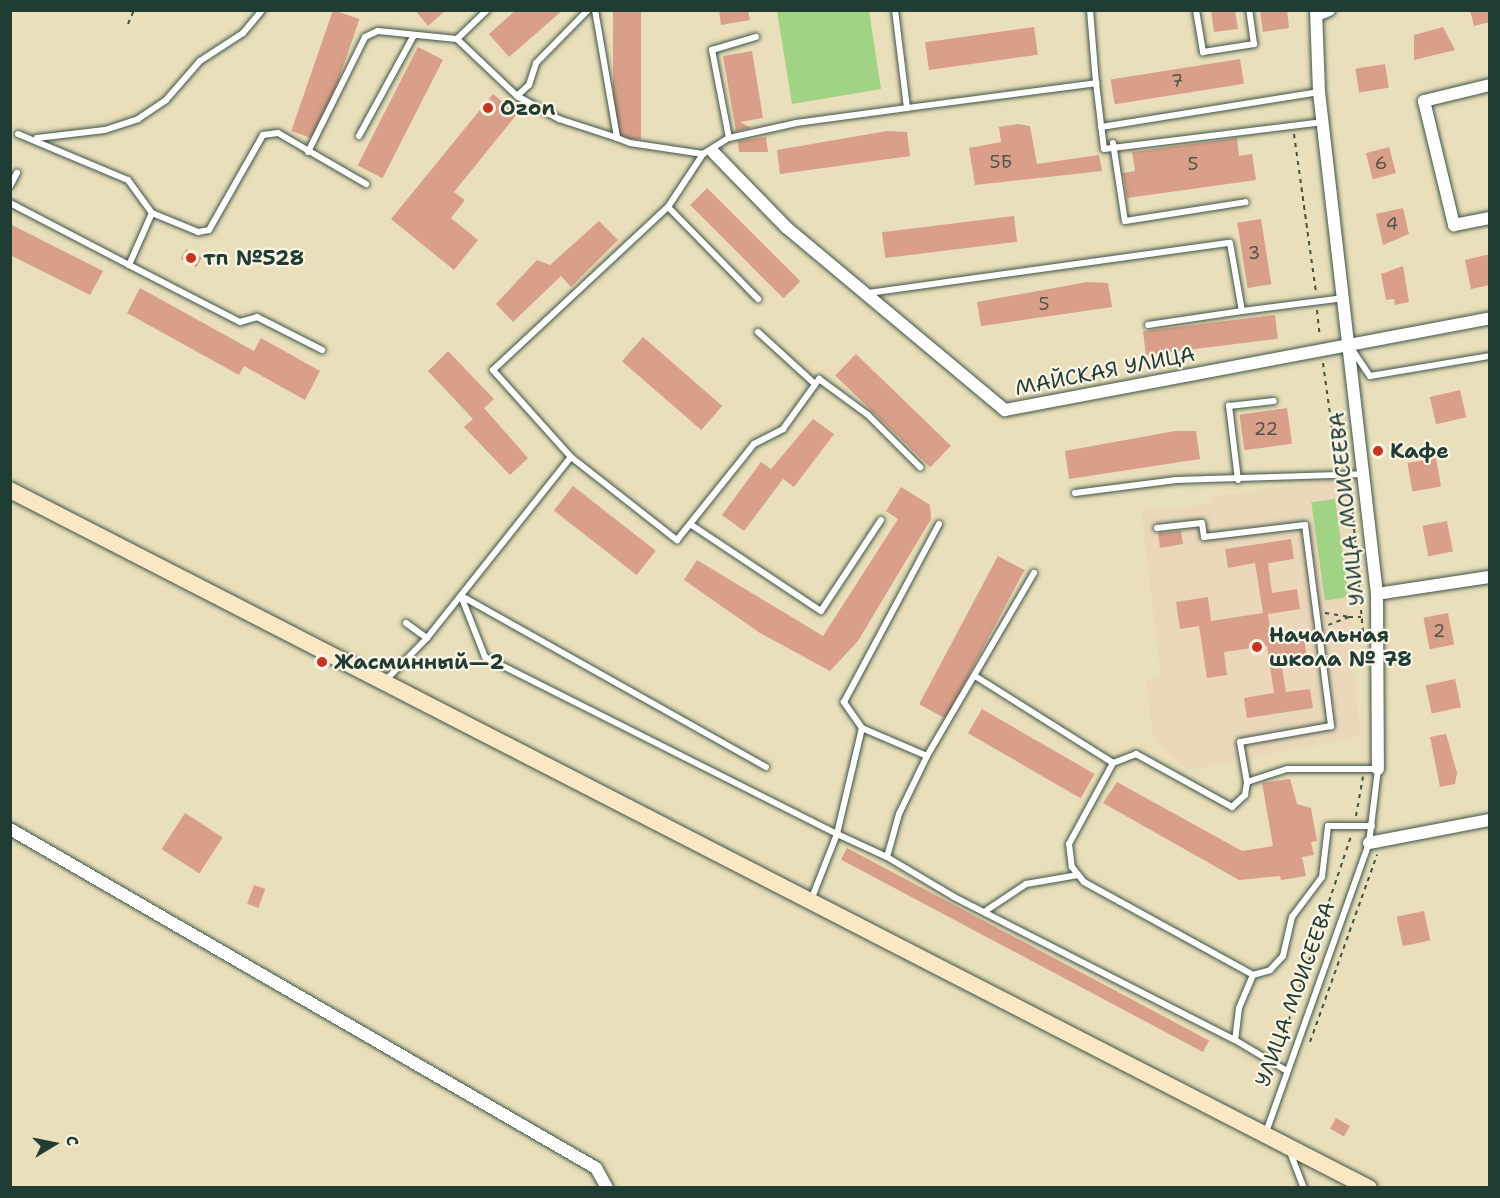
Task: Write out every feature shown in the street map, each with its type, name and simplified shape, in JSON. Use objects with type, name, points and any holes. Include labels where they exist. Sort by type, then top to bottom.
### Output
[{"type":"main road","points":[[10,490],[1266,1132],[1369,1188]]},
{"type":"street","points":[[1317,13],[1329,10]]},
{"type":"street","name":"УЛИЦА МОИСЕЕВА","points":[[1317,13],[1318,92],[1350,347],[1377,594],[1378,768]]},
{"type":"street","points":[[1490,85],[1424,101],[1454,225],[1490,218]]},
{"type":"street","name":"МАЙСКАЯ УЛИЦА","points":[[708,153],[788,228],[868,292],[1005,410],[1350,347],[1490,318]]},
{"type":"street","points":[[1377,594],[1490,577]]},
{"type":"street","points":[[1369,843],[1490,820]]},
{"type":"street","points":[[10,828],[596,1168],[607,1188]]},
{"type":"lane","points":[[37,138],[105,130],[138,119],[166,100],[200,61],[243,33],[262,10]]},
{"type":"lane","points":[[457,39],[487,10]]},
{"type":"lane","points":[[517,96],[529,85],[536,63],[588,10]]},
{"type":"lane","points":[[595,10],[617,138]]},
{"type":"lane","points":[[895,10],[907,108]]},
{"type":"lane","points":[[1090,10],[1104,149],[1113,143],[1323,122]]},
{"type":"lane","points":[[1196,10],[1203,52],[1254,44],[1249,10]]},
{"type":"lane","points":[[308,152],[365,37],[378,31],[457,39],[517,96],[559,119],[617,138],[708,153]]},
{"type":"lane","points":[[359,136],[414,35]]},
{"type":"lane","points":[[729,138],[712,50],[756,37]]},
{"type":"lane","points":[[920,467],[868,415],[819,379],[783,429],[754,444],[677,540],[571,457],[493,370],[668,207],[708,153],[729,138],[907,108],[1096,83]]},
{"type":"lane","points":[[1101,127],[1318,92]]},
{"type":"lane","points":[[18,134],[37,138],[128,180],[152,213],[198,232],[209,230],[255,141],[278,133],[366,184]]},
{"type":"lane","points":[[1113,143],[1125,221],[1246,202]]},
{"type":"lane","points":[[10,186],[17,173]]},
{"type":"lane","points":[[10,203],[240,322],[257,317],[322,350]]},
{"type":"lane","points":[[668,207],[758,299]]},
{"type":"lane","points":[[129,265],[152,213]]},
{"type":"lane","points":[[868,292],[1230,243],[1242,311]]},
{"type":"lane","points":[[1148,326],[1344,297]]},
{"type":"lane","points":[[758,332],[815,384]]},
{"type":"lane","points":[[1350,347],[1370,376],[1490,356]]},
{"type":"lane","points":[[1238,480],[1229,406],[1274,401]]},
{"type":"lane","points":[[384,683],[428,638],[571,457]]},
{"type":"lane","points":[[1075,493],[1176,480],[1238,480],[1363,474]]},
{"type":"lane","points":[[690,524],[821,611],[881,520]]},
{"type":"lane","points":[[1078,875],[1069,844],[1113,763],[1136,754],[1232,807],[1245,795],[1247,782],[1240,742],[1331,726],[1305,525],[1204,537],[1202,523],[1157,528]]},
{"type":"lane","points":[[927,756],[862,728],[847,713],[847,691],[939,524]]},
{"type":"lane","points":[[887,857],[899,814],[927,756],[1034,573]]},
{"type":"lane","points":[[461,596],[766,767]]},
{"type":"lane","points":[[461,596],[485,657],[887,857],[1235,1040],[1287,1071]]},
{"type":"lane","points":[[406,623],[428,638]]},
{"type":"lane","points":[[975,676],[1113,763]]},
{"type":"lane","points":[[811,901],[837,834],[862,728]]},
{"type":"lane","points":[[1247,782],[1287,769],[1378,768]]},
{"type":"lane","name":"УЛИЦА МОИСЕЕВА","points":[[1266,1132],[1369,843],[1378,768]]},
{"type":"lane","points":[[987,910],[1026,884],[1078,875],[1253,975],[1270,970],[1283,956],[1292,917],[1322,877],[1328,826],[1372,826]]},
{"type":"lane","points":[[1235,1040],[1239,1008],[1253,975]]},
{"type":"lane","points":[[1288,1144],[1304,1188]]},
{"type":"path","points":[[128,24],[134,10]]},
{"type":"path","points":[[1350,485],[1363,639]]},
{"type":"path","points":[[1317,612],[1362,617]]},
{"type":"path","points":[[1320,629],[1349,617]]},
{"type":"path","points":[[1277,1055],[1354,826],[1361,791]]},
{"type":"path","points":[[1310,1042],[1377,855]]},
{"type":"shaded area","name":"Начальная школа № 78","points":[[1340,479],[1360,736],[1188,770],[1154,741],[1146,680],[1161,677],[1141,509],[1212,505],[1211,497]]},
{"type":"green space","points":[[777,11],[869,11],[881,89],[792,104]]},
{"type":"green space","points":[[1335,499],[1349,597],[1325,600],[1311,502]]},
{"type":"building","points":[[333,10],[359,19],[318,140],[291,131]]},
{"type":"building","points":[[415,10],[446,10],[428,26]]},
{"type":"building","points":[[516,10],[563,10],[509,57],[489,34]]},
{"type":"building","points":[[613,10],[641,10],[641,139],[613,139]]},
{"type":"building","points":[[719,10],[748,10],[750,20],[721,25]]},
{"type":"building","points":[[1211,10],[1235,10],[1238,29],[1214,32]]},
{"type":"building","points":[[1260,10],[1287,10],[1289,28],[1263,32]]},
{"type":"building","points":[[1470,10],[1490,10],[1490,22],[1474,26]]},
{"type":"building","points":[[1034,27],[1038,55],[929,70],[925,42]]},
{"type":"building","points":[[1443,27],[1455,50],[1414,60],[1414,35]]},
{"type":"building","points":[[418,47],[443,60],[383,178],[358,166]]},
{"type":"building","points":[[752,51],[763,118],[740,122],[751,128],[736,131],[723,56]]},
{"type":"building","points":[[1240,59],[1244,84],[1115,104],[1111,79]]},
{"type":"building","points":[[1385,64],[1389,88],[1359,92],[1355,69]]},
{"type":"building","points":[[493,94],[517,114],[454,192],[465,200],[451,218],[478,240],[454,270],[391,219]]},
{"type":"building","points":[[1018,124],[1030,126],[1037,164],[1099,155],[1102,171],[975,185],[969,148],[1001,142],[999,127]]},
{"type":"building","points":[[887,131],[907,132],[910,156],[780,174],[777,150]]},
{"type":"building","points":[[766,137],[768,152],[739,152],[738,141]]},
{"type":"building","points":[[1237,138],[1239,156],[1252,154],[1256,180],[1127,198],[1123,173],[1135,171],[1132,152]]},
{"type":"building","points":[[1389,147],[1396,173],[1373,179],[1366,153]]},
{"type":"building","points":[[707,188],[800,281],[783,298],[690,205]]},
{"type":"building","points":[[1403,208],[1409,234],[1383,245],[1376,214]]},
{"type":"building","points":[[1014,216],[1017,242],[885,258],[882,232]]},
{"type":"building","points":[[1261,219],[1271,284],[1248,288],[1237,223]]},
{"type":"building","points":[[599,221],[618,240],[571,287],[561,276],[513,322],[496,304],[537,260],[550,265]]},
{"type":"building","points":[[10,224],[103,271],[90,295],[10,255]]},
{"type":"building","name":"тп №528","points":[[186,249],[202,258],[196,267],[181,259]]},
{"type":"building","points":[[1490,254],[1490,285],[1471,289],[1465,260]]},
{"type":"building","points":[[1403,266],[1409,302],[1395,305],[1394,299],[1386,300],[1381,274]]},
{"type":"building","points":[[1087,282],[1108,283],[1112,307],[981,326],[977,302]]},
{"type":"building","points":[[140,288],[254,351],[261,338],[320,371],[305,400],[244,366],[239,375],[127,313]]},
{"type":"building","points":[[1275,315],[1278,339],[1146,355],[1143,331]]},
{"type":"building","points":[[643,337],[722,406],[701,430],[622,361]]},
{"type":"building","points":[[448,351],[494,399],[484,408],[528,458],[510,475],[464,427],[473,419],[428,371]]},
{"type":"building","points":[[856,354],[951,446],[930,467],[835,376]]},
{"type":"building","points":[[1460,390],[1466,417],[1436,424],[1430,397]]},
{"type":"building","points":[[1287,408],[1292,444],[1244,450],[1239,415]]},
{"type":"building","points":[[813,419],[834,434],[794,487],[783,479],[744,531],[722,515],[761,462],[771,469]]},
{"type":"building","points":[[1175,431],[1196,431],[1200,459],[1069,479],[1065,451]]},
{"type":"building","points":[[1436,458],[1441,487],[1412,492],[1407,463]]},
{"type":"building","points":[[573,486],[656,551],[637,575],[554,510]]},
{"type":"building","points":[[901,487],[930,505],[931,519],[858,641],[830,671],[760,633],[684,580],[697,560],[823,636],[898,519],[886,511]]},
{"type":"building","points":[[1447,521],[1453,551],[1428,556],[1422,526]]},
{"type":"building","points":[[1181,531],[1183,544],[1160,548],[1158,533]]},
{"type":"building","points":[[1291,539],[1294,559],[1268,563],[1272,593],[1297,589],[1300,609],[1268,614],[1272,643],[1304,638],[1307,658],[1281,662],[1286,692],[1310,689],[1313,708],[1247,718],[1244,698],[1274,693],[1267,646],[1224,652],[1227,675],[1207,678],[1199,626],[1180,629],[1176,602],[1208,597],[1211,621],[1263,613],[1255,563],[1228,568],[1225,549]]},
{"type":"building","points":[[998,556],[1024,570],[946,718],[919,704]]},
{"type":"building","points":[[1448,613],[1454,644],[1430,649],[1423,618]]},
{"type":"building","points":[[1455,679],[1461,707],[1432,714],[1426,685]]},
{"type":"building","points":[[982,709],[1095,774],[1081,798],[968,733]]},
{"type":"building","points":[[1446,734],[1457,773],[1455,784],[1440,787],[1430,737]]},
{"type":"building","points":[[1290,779],[1297,804],[1311,808],[1317,841],[1311,842],[1314,855],[1302,857],[1306,876],[1281,880],[1280,876],[1239,880],[1103,803],[1117,782],[1242,851],[1273,846],[1262,783]]},
{"type":"building","points":[[185,813],[223,838],[199,874],[162,849]]},
{"type":"building","points":[[847,848],[1209,1040],[1203,1052],[841,859]]},
{"type":"building","points":[[254,885],[265,889],[258,908],[247,904]]},
{"type":"building","points":[[1424,911],[1430,940],[1403,946],[1397,917]]},
{"type":"building","points":[[1336,1118],[1350,1126],[1344,1136],[1330,1128]]},
{"type":"place","name":"Ozon","points":[[488,108]]},
{"type":"place","name":"тп №528","points":[[191,258]]},
{"type":"place","name":"Кафе","points":[[1378,451]]},
{"type":"place","name":"Начальная школа № 78","points":[[1257,647]]},
{"type":"place","name":"Жасминный—2","points":[[322,662]]}]
